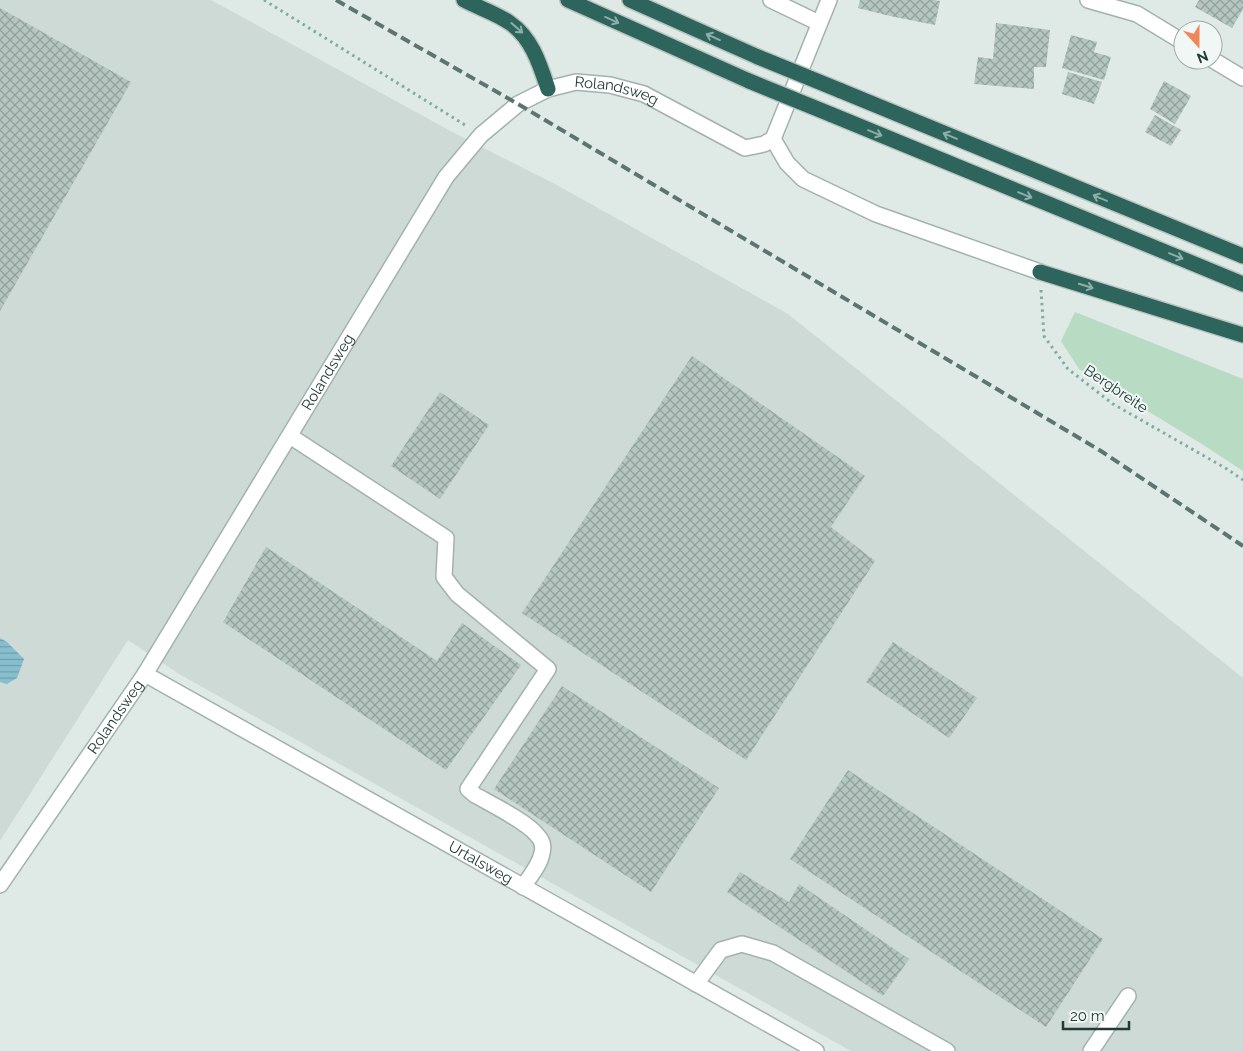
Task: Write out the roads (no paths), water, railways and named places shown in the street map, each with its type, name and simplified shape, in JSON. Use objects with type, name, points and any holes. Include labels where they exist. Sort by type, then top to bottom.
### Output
[{"type":"highway","points":[[464,0],[510,22],[524,35],[537,56],[548,89]]},
{"type":"highway","points":[[568,0],[750,81],[1243,284]]},
{"type":"highway","points":[[630,0],[758,57],[1243,256]]},
{"type":"highway","points":[[1040,272],[1243,334]]},
{"type":"street","points":[[771,0],[819,23]]},
{"type":"street","points":[[829,0],[773,139],[787,163],[803,179],[876,214],[1040,272]]},
{"type":"street","points":[[1088,0],[1137,14],[1173,36]]},
{"type":"street","points":[[1223,66],[1243,78]]},
{"type":"street","name":"Rolandsweg","points":[[0,885],[145,674],[446,177],[481,135],[518,104],[548,89],[576,82],[610,85],[644,94],[745,148],[764,144],[773,139]]},
{"type":"street","points":[[290,436],[446,538],[444,576],[457,594],[548,669],[468,789],[537,834],[543,844],[542,854],[537,866],[523,887]]},
{"type":"street","name":"Urtalsweg","points":[[145,674],[816,1051]]},
{"type":"street","points":[[696,984],[721,950],[742,944],[773,953],[947,1051]]},
{"type":"street","points":[[1091,1051],[1128,996]]},
{"type":"water","points":[[0,638],[7,642],[24,659],[17,678],[7,684],[0,682]]},
{"type":"railway","points":[[336,0],[518,104],[1101,451],[1243,546]]}]
